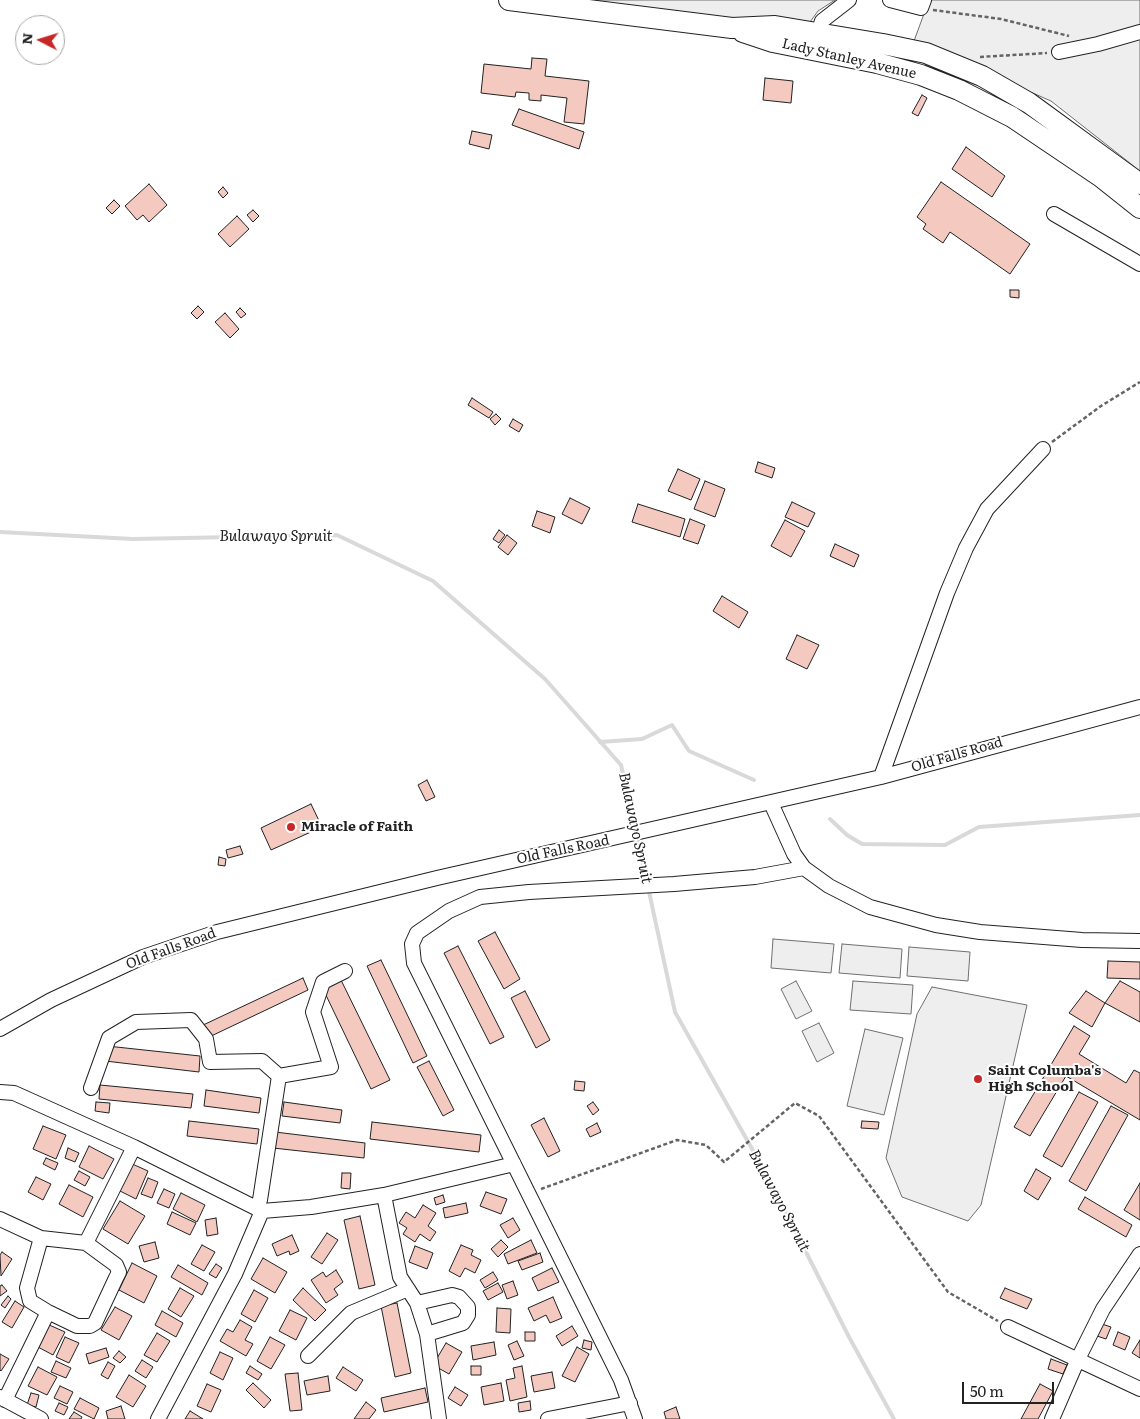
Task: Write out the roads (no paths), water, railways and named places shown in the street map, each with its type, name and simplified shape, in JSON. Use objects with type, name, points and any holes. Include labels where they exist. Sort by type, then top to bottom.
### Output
[{"type":"highway","name":"Lady Stanley Avenue","points":[[509,0],[732,28],[774,26],[877,63],[921,76],[983,101],[1050,142],[1101,177],[1140,208]]},
{"type":"highway","name":"Lady Stanley Avenue","points":[[816,41],[926,53],[982,76],[1035,108],[1140,184]]},
{"type":"street","points":[[816,41],[822,21],[849,0]]},
{"type":"street","points":[[890,0],[923,4]]},
{"type":"street","points":[[1059,52],[1098,44],[1140,32]]},
{"type":"street","points":[[1054,214],[1140,264]]},
{"type":"street","points":[[881,777],[947,593],[966,548],[987,509],[1043,449]]},
{"type":"street","name":"Old Falls Road","points":[[0,1029],[51,1000],[143,957],[217,932],[437,878],[607,841],[881,777],[1140,707]]},
{"type":"street","points":[[771,803],[794,854],[804,868],[829,886],[870,906],[936,925],[1019,936],[1140,941]]},
{"type":"street","points":[[634,1419],[630,1403],[414,963],[412,953],[414,938],[417,933],[449,911],[480,897],[755,877],[804,868]]},
{"type":"street","points":[[279,1076],[331,1067],[313,1012],[323,982],[345,971]]},
{"type":"street","points":[[91,1088],[109,1038],[136,1022],[191,1020],[206,1039],[210,1062],[262,1061],[279,1076]]},
{"type":"street","points":[[158,1419],[235,1274],[259,1210],[279,1076]]},
{"type":"street","points":[[0,1092],[14,1093],[134,1147],[259,1210],[311,1207],[384,1195],[514,1164]]},
{"type":"street","points":[[86,1243],[134,1147]]},
{"type":"street","points":[[384,1195],[397,1266],[417,1303],[427,1334],[439,1419]]},
{"type":"street","points":[[0,1219],[41,1238],[86,1243],[112,1260],[118,1268],[116,1278],[95,1323],[85,1327],[78,1326],[34,1304],[28,1295],[27,1288],[41,1238]]},
{"type":"street","points":[[1052,1419],[1078,1359],[1103,1309],[1135,1272],[1140,1254]]},
{"type":"street","points":[[308,1356],[351,1313],[408,1289]]},
{"type":"street","points":[[417,1303],[452,1295],[459,1297],[468,1307],[468,1315],[463,1323],[427,1334]]},
{"type":"street","points":[[41,1419],[3,1398],[48,1312]]},
{"type":"street","points":[[1008,1327],[1140,1389]]},
{"type":"street","points":[[548,1419],[630,1403]]},
{"type":"waterway","name":"Bulawayo Spruit","points":[[0,532],[133,539],[337,535],[433,581],[545,679],[621,765],[635,829]]},
{"type":"waterway","points":[[600,742],[642,739],[672,725],[689,751],[754,780]]},
{"type":"waterway","points":[[830,819],[847,835],[862,844],[945,845],[979,827],[1140,815]]},
{"type":"waterway","name":"Bulawayo Spruit","points":[[637,836],[675,1012],[769,1179],[849,1337],[894,1419]]},
{"type":"place","name":"Miracle of Faith","points":[[291,827]]},
{"type":"place","name":"Saint Columba's High School","points":[[978,1079]]}]
